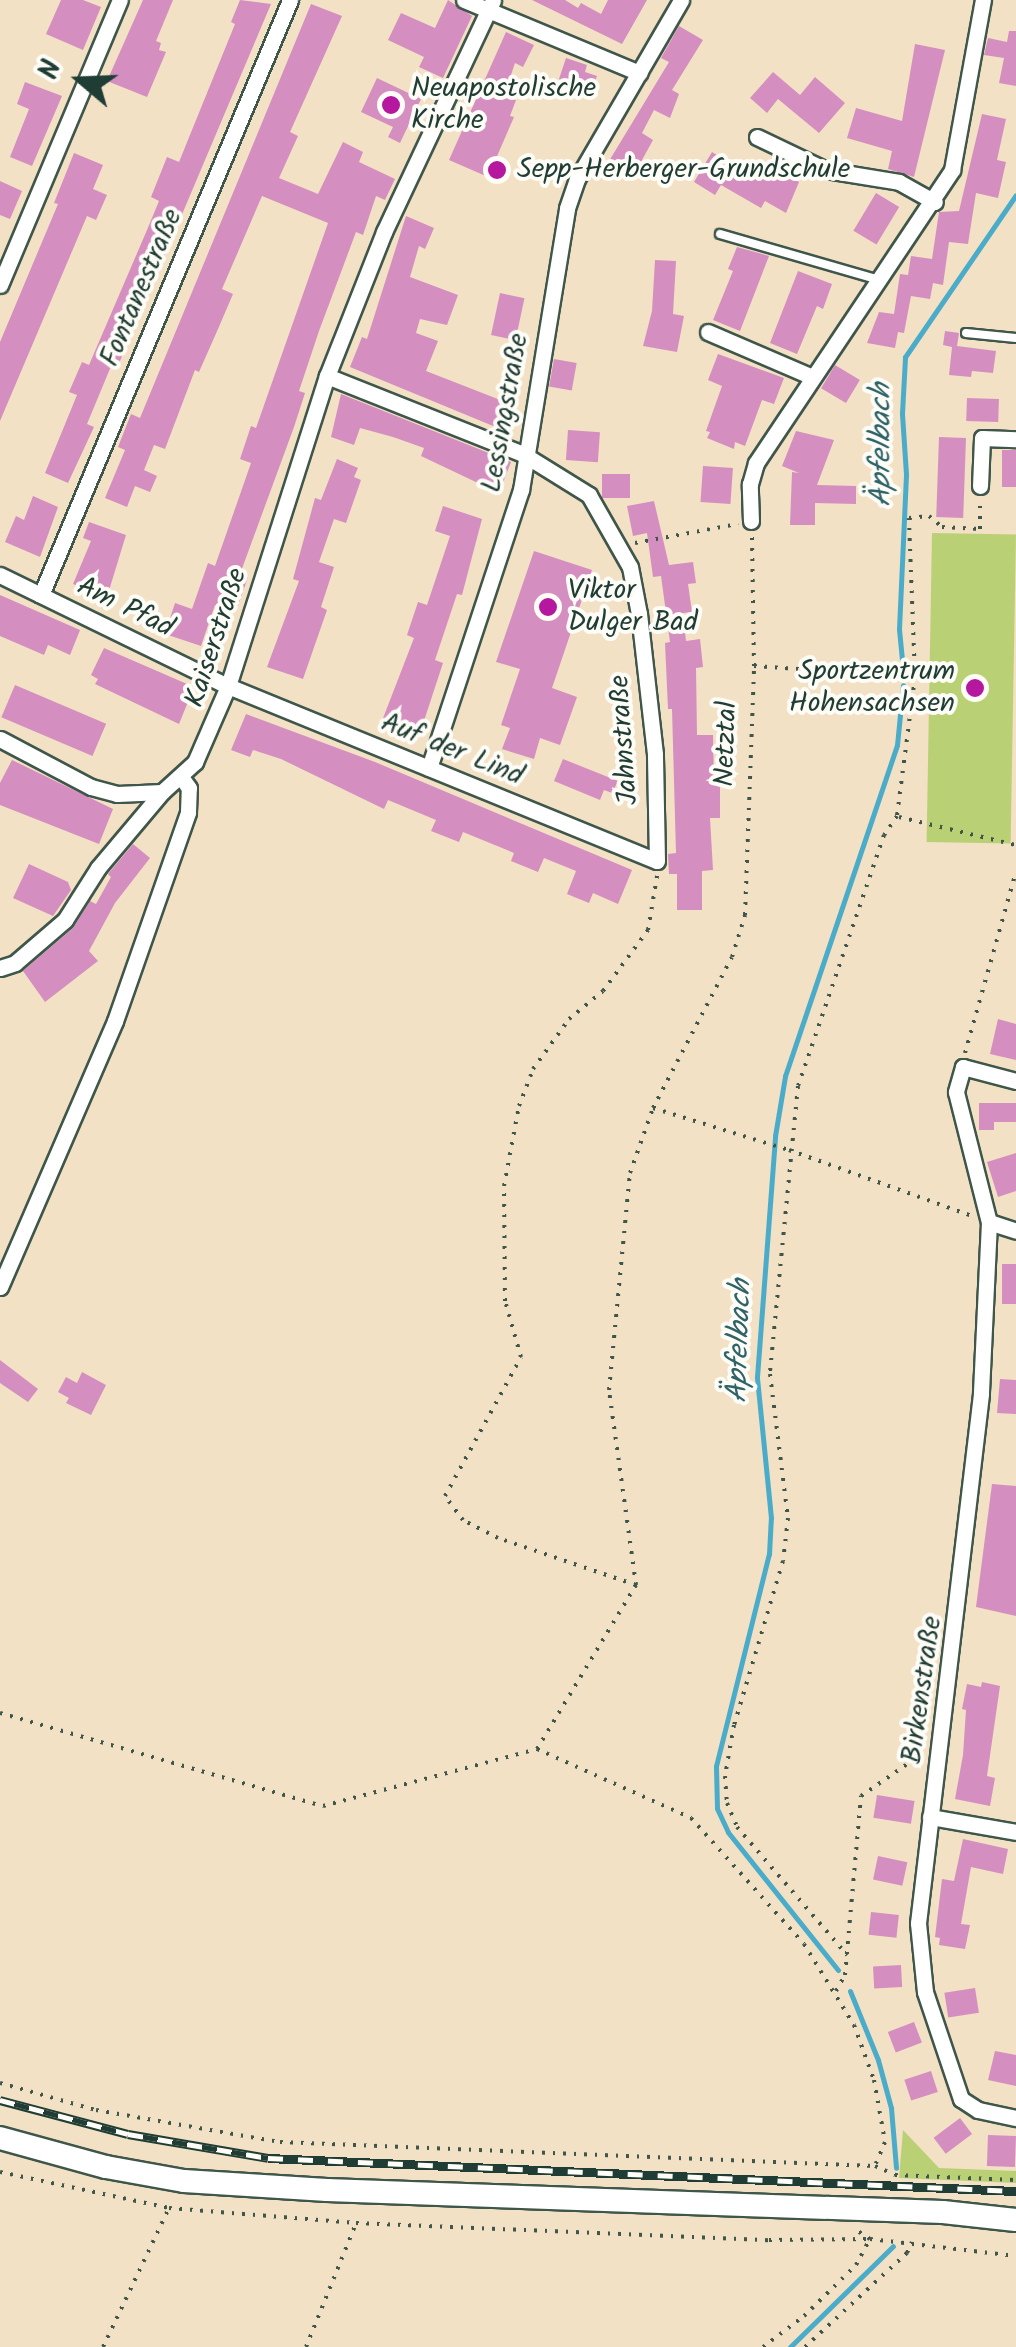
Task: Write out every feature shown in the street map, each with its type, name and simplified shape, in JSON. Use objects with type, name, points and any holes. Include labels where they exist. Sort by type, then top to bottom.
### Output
[{"type":"main road","points":[[0,2138],[106,2167],[184,2180],[326,2190],[942,2212],[1016,2220]]},
{"type":"street","points":[[0,285],[120,0]]},
{"type":"street","name":"Fontanestraße","points":[[41,595],[290,0]]},
{"type":"street","points":[[464,0],[489,6],[638,73]]},
{"type":"street","name":"Lessingstraße","points":[[429,768],[521,490],[567,208],[577,180],[680,0]]},
{"type":"street","points":[[751,521],[750,484],[756,463],[810,376],[934,202],[952,170],[983,0]]},
{"type":"street","name":"Kaiserstraße","points":[[0,968],[15,963],[65,920],[98,868],[162,792],[181,777],[210,737],[327,376],[384,232],[489,6]]},
{"type":"street","points":[[758,136],[826,170],[900,182],[934,202]]},
{"type":"street","points":[[708,332],[810,376]]},
{"type":"street","name":"Jahnstraße","points":[[327,376],[524,454],[589,494],[630,567],[639,614],[654,754],[658,861]]},
{"type":"street","points":[[980,486],[982,438],[1016,439]]},
{"type":"street","name":"Am Pfad","points":[[0,575],[228,686]]},
{"type":"street","name":"Auf der Lind","points":[[228,686],[658,861]]},
{"type":"street","points":[[0,740],[91,787],[117,794],[162,792]]},
{"type":"street","points":[[0,1287],[115,1021],[188,812],[189,788],[181,777]]},
{"type":"street","points":[[963,1067],[1016,1082]]},
{"type":"street","name":"Birkenstraße","points":[[963,1067],[957,1106],[989,1222],[980,1411],[918,1922],[926,1992],[961,2099],[978,2110],[1016,2118]]},
{"type":"street","points":[[989,1222],[1016,1231]]},
{"type":"street","points":[[930,1818],[1016,1832]]},
{"type":"lane","points":[[720,234],[879,280]]},
{"type":"lane","points":[[966,333],[1016,338]]},
{"type":"path","points":[[847,1955],[738,1827],[727,1803],[725,1776],[734,1725],[784,1561],[788,1518],[770,1374],[798,1086],[884,834],[897,816],[914,677],[909,518],[929,516],[942,527],[980,529],[980,486]]},
{"type":"path","points":[[620,546],[751,521]]},
{"type":"path","name":"Netztal","points":[[636,1585],[609,1390],[630,1173],[653,1108],[732,957],[744,915],[754,666],[751,521]]},
{"type":"path","points":[[754,666],[914,677]]},
{"type":"path","points":[[897,816],[925,826],[1016,845]]},
{"type":"path","points":[[536,1749],[636,1585],[498,1538],[463,1520],[445,1496],[521,1357],[505,1301],[504,1186],[520,1106],[534,1069],[569,1019],[603,991],[648,930],[656,904],[658,861]]},
{"type":"path","points":[[963,1067],[1016,872]]},
{"type":"path","points":[[653,1108],[790,1150],[989,1222]]},
{"type":"path","points":[[0,1713],[323,1806],[536,1749],[691,1818],[804,1944],[836,1992],[874,2080],[885,2142],[875,2166]]},
{"type":"path","points":[[836,1992],[845,1976],[861,1796],[943,1738]]},
{"type":"path","points":[[0,2083],[96,2110],[280,2142],[875,2166],[895,2176],[1016,2180]]},
{"type":"path","points":[[0,2172],[169,2208],[356,2223],[751,2239],[870,2238],[1016,2256]]},
{"type":"path","points":[[104,2347],[169,2208]]},
{"type":"path","points":[[306,2347],[356,2223]]},
{"type":"path","points":[[848,2224],[870,2238]]},
{"type":"path","points":[[763,2347],[856,2266],[870,2238]]},
{"type":"path","points":[[805,2347],[907,2253],[912,2242]]},
{"type":"green space","name":"Sportzentrum Hohensachsen","points":[[932,533],[1016,534],[1011,843],[927,842]]},
{"type":"green space","points":[[903,2130],[939,2168],[1016,2171],[1016,2183],[899,2178]]},
{"type":"building","points":[[61,0],[83,0],[101,7],[83,50],[46,34]]},
{"type":"building","points":[[143,0],[173,0],[156,41],[161,43],[159,50],[166,52],[147,97],[107,81]]},
{"type":"building","points":[[240,0],[271,4],[120,361],[114,359],[87,424],[94,427],[68,483],[45,473],[77,395],[69,392],[82,362],[89,365],[147,230],[159,201],[151,197],[167,157],[179,162],[235,24],[231,22]]},
{"type":"building","points":[[448,0],[472,16],[443,78],[419,67],[424,57],[388,40],[401,13],[435,28]]},
{"type":"building","points":[[532,0],[565,0],[578,8],[581,3],[601,14],[608,0],[647,0],[622,44]]},
{"type":"building","points":[[311,4],[342,16],[290,132],[298,136],[279,178],[318,194],[343,142],[363,152],[359,162],[395,179],[385,200],[376,196],[363,235],[356,232],[319,331],[299,391],[305,393],[294,427],[240,574],[248,577],[238,606],[224,601],[222,607],[215,605],[201,646],[165,634],[175,603],[192,609],[208,563],[215,566],[251,463],[240,459],[251,426],[256,428],[328,223],[262,196],[222,289],[233,294],[218,329],[199,372],[195,370],[165,449],[154,445],[144,470],[157,476],[150,492],[135,486],[127,507],[105,498],[125,450],[118,447],[131,414],[140,418]]},
{"type":"building","points":[[679,26],[703,40],[672,90],[679,94],[670,118],[654,110],[642,133],[653,140],[631,180],[606,166],[669,62],[661,58]]},
{"type":"building","points":[[1009,31],[1016,31],[1016,86],[999,83],[1004,58],[984,55],[988,38],[1007,42]]},
{"type":"building","points":[[506,32],[534,45],[523,67],[515,63],[506,90],[507,97],[516,100],[510,116],[514,117],[488,177],[449,160]]},
{"type":"building","points":[[915,44],[945,50],[914,177],[888,169],[892,151],[847,138],[856,108],[902,121]]},
{"type":"building","points":[[566,58],[587,65],[585,72],[597,76],[589,97],[559,79]]},
{"type":"building","points":[[773,72],[800,95],[815,77],[845,103],[819,133],[778,99],[767,113],[750,98]]},
{"type":"building","name":"Neuapostolische Kirche","points":[[377,78],[421,99],[400,143],[388,137],[393,127],[361,112]]},
{"type":"building","points":[[25,82],[62,96],[32,166],[10,157],[29,109],[17,104]]},
{"type":"building","points":[[982,114],[1006,119],[997,160],[1006,162],[998,198],[976,193],[968,244],[949,242],[943,285],[933,283],[930,299],[911,296],[904,333],[898,332],[895,348],[867,343],[879,312],[894,314],[900,274],[908,275],[911,256],[932,259],[939,212],[959,211]]},
{"type":"building","points":[[712,152],[752,177],[762,160],[799,182],[786,213],[765,201],[761,208],[721,185],[715,195],[694,182]]},
{"type":"building","points":[[74,153],[103,165],[93,189],[107,195],[96,220],[87,216],[0,421],[0,342],[58,204],[54,203]]},
{"type":"building","points":[[0,181],[22,191],[10,219],[0,215]]},
{"type":"building","points":[[876,193],[899,207],[876,245],[853,231]]},
{"type":"building","points":[[406,216],[434,228],[425,249],[419,246],[410,277],[458,295],[447,325],[420,319],[416,333],[438,341],[426,371],[508,403],[498,428],[350,367],[362,337],[367,339]]},
{"type":"building","points":[[737,247],[769,256],[740,331],[713,320],[733,271],[728,269]]},
{"type":"building","points":[[655,260],[676,261],[673,314],[684,316],[677,352],[643,346],[652,311]]},
{"type":"building","points":[[798,271],[832,284],[823,309],[817,306],[797,354],[770,343]]},
{"type":"building","points":[[500,293],[524,298],[516,340],[491,335]]},
{"type":"building","points":[[945,331],[959,333],[957,346],[996,351],[993,373],[949,375],[952,347],[943,345]]},
{"type":"building","points":[[718,354],[784,378],[774,404],[762,400],[745,446],[735,442],[734,449],[707,438],[722,386],[708,380]]},
{"type":"building","points":[[554,359],[577,363],[572,391],[549,387]]},
{"type":"building","points":[[835,365],[860,380],[846,403],[821,388]]},
{"type":"building","points":[[341,394],[511,462],[499,493],[421,456],[424,448],[393,437],[360,428],[354,445],[331,437]]},
{"type":"building","points":[[967,398],[999,399],[998,422],[966,421]]},
{"type":"building","points":[[568,430],[600,432],[598,462],[566,460]]},
{"type":"building","points":[[796,431],[834,440],[817,485],[856,486],[856,504],[815,503],[815,525],[790,525],[792,472],[799,473],[782,466]]},
{"type":"building","points":[[939,437],[966,438],[963,518],[936,517]]},
{"type":"building","points":[[1002,450],[1016,450],[1016,487],[1002,487]]},
{"type":"building","points":[[337,459],[358,468],[354,477],[361,480],[346,523],[334,519],[319,562],[334,567],[321,607],[327,610],[303,679],[267,667],[299,581],[293,579],[315,498],[321,500]]},
{"type":"building","points":[[703,466],[733,468],[730,504],[700,502]]},
{"type":"building","points":[[602,474],[630,474],[630,498],[602,498]]},
{"type":"building","points":[[33,496],[58,507],[40,557],[5,542],[16,516],[24,520]]},
{"type":"building","points":[[654,501],[669,565],[693,562],[696,583],[688,584],[692,612],[683,613],[686,641],[700,639],[703,667],[696,668],[697,735],[713,735],[714,783],[720,783],[720,818],[710,818],[713,870],[702,871],[702,910],[677,910],[677,874],[669,874],[668,854],[676,853],[672,709],[668,709],[665,643],[670,642],[661,576],[653,577],[647,533],[633,536],[627,506]]},
{"type":"building","points":[[443,506],[482,519],[462,595],[457,594],[435,660],[443,663],[418,739],[380,726],[414,638],[407,635],[418,602],[427,605],[450,536],[435,531]]},
{"type":"building","points":[[89,522],[126,535],[107,597],[73,584],[91,541],[83,538]]},
{"type":"building","points":[[534,551],[592,570],[552,688],[577,697],[560,745],[540,738],[534,759],[502,749],[510,728],[501,725],[520,669],[496,662]]},
{"type":"building","points":[[0,595],[80,630],[70,655],[48,645],[44,655],[0,636]]},
{"type":"building","points":[[104,648],[194,687],[179,724],[95,684],[98,679],[91,675]]},
{"type":"building","points":[[15,685],[106,724],[92,756],[1,717]]},
{"type":"building","points":[[246,714],[375,762],[632,870],[618,904],[593,893],[589,903],[567,894],[576,871],[544,858],[538,872],[511,861],[514,853],[463,832],[459,842],[431,831],[436,820],[388,800],[384,809],[281,759],[253,750],[250,757],[231,750]]},
{"type":"building","points":[[563,759],[618,781],[612,793],[604,790],[600,800],[554,781]]},
{"type":"building","points":[[12,760],[113,809],[99,844],[0,805],[0,783]]},
{"type":"building","points":[[133,844],[150,858],[115,903],[89,951],[98,961],[45,1002],[23,971],[73,928],[90,901],[96,904],[111,877],[108,874]]},
{"type":"building","points":[[29,864],[68,882],[71,890],[53,916],[13,898]]},
{"type":"building","points":[[998,1019],[1016,1024],[1016,1060],[990,1054]]},
{"type":"building","points":[[979,1103],[1016,1103],[1016,1122],[994,1122],[994,1130],[979,1130]]},
{"type":"building","points":[[1016,1153],[1016,1191],[998,1197],[987,1162]]},
{"type":"building","points":[[1002,1264],[1016,1264],[1016,1304],[1002,1304]]},
{"type":"building","points":[[0,1360],[38,1389],[28,1402],[0,1383]]},
{"type":"building","points":[[82,1372],[106,1385],[91,1415],[66,1403],[69,1398],[58,1392],[66,1377],[77,1383]]},
{"type":"building","points":[[1000,1379],[1016,1380],[1016,1414],[997,1413]]},
{"type":"building","points":[[992,1484],[1016,1486],[1016,1616],[976,1607]]},
{"type":"building","points":[[982,1682],[1000,1686],[987,1776],[995,1778],[990,1806],[955,1799],[963,1755],[966,1710],[962,1709],[967,1684],[981,1687]]},
{"type":"building","points":[[877,1795],[915,1801],[911,1824],[873,1818]]},
{"type":"building","points":[[963,1839],[1008,1849],[1003,1874],[971,1867],[961,1924],[970,1925],[965,1949],[939,1945],[940,1938],[935,1937],[942,1879],[954,1881]]},
{"type":"building","points":[[878,1856],[907,1862],[902,1886],[873,1879]]},
{"type":"building","points":[[871,1912],[899,1915],[896,1938],[869,1935]]},
{"type":"building","points":[[901,1965],[902,1987],[874,1988],[873,1966]]},
{"type":"building","points":[[975,1988],[979,2013],[948,2018],[944,1993]]},
{"type":"building","points":[[914,2022],[922,2043],[896,2053],[888,2032]]},
{"type":"building","points":[[995,2051],[1016,2055],[1016,2086],[988,2080]]},
{"type":"building","points":[[931,2071],[938,2092],[911,2101],[904,2080]]},
{"type":"building","points":[[960,2118],[972,2134],[946,2154],[934,2138]]},
{"type":"building","points":[[988,2135],[1016,2136],[1015,2167],[987,2166]]},
{"type":"waterway","name":"Äpfelbach","points":[[903,670],[899,629],[906,474],[902,413],[905,357],[1016,195]]},
{"type":"waterway","name":"Äpfelbach","points":[[838,1970],[728,1832],[717,1808],[716,1766],[769,1554],[771,1518],[757,1377],[775,1136],[785,1076],[897,745],[903,685]]},
{"type":"waterway","name":"Äpfelbach","points":[[850,1991],[878,2060],[891,2108],[896,2168]]},
{"type":"waterway","name":"Äpfelbach","points":[[790,2347],[893,2246]]},
{"type":"railway","points":[[0,2100],[128,2134],[268,2158],[1016,2191]]},
{"type":"place","name":"Neuapostolische Kirche","points":[[391,105]]},
{"type":"place","name":"Sepp-Herberger-Grundschule","points":[[497,170]]},
{"type":"place","name":"Viktor Dulger Bad","points":[[548,607]]},
{"type":"place","name":"Sportzentrum Hohensachsen","points":[[975,688]]}]
